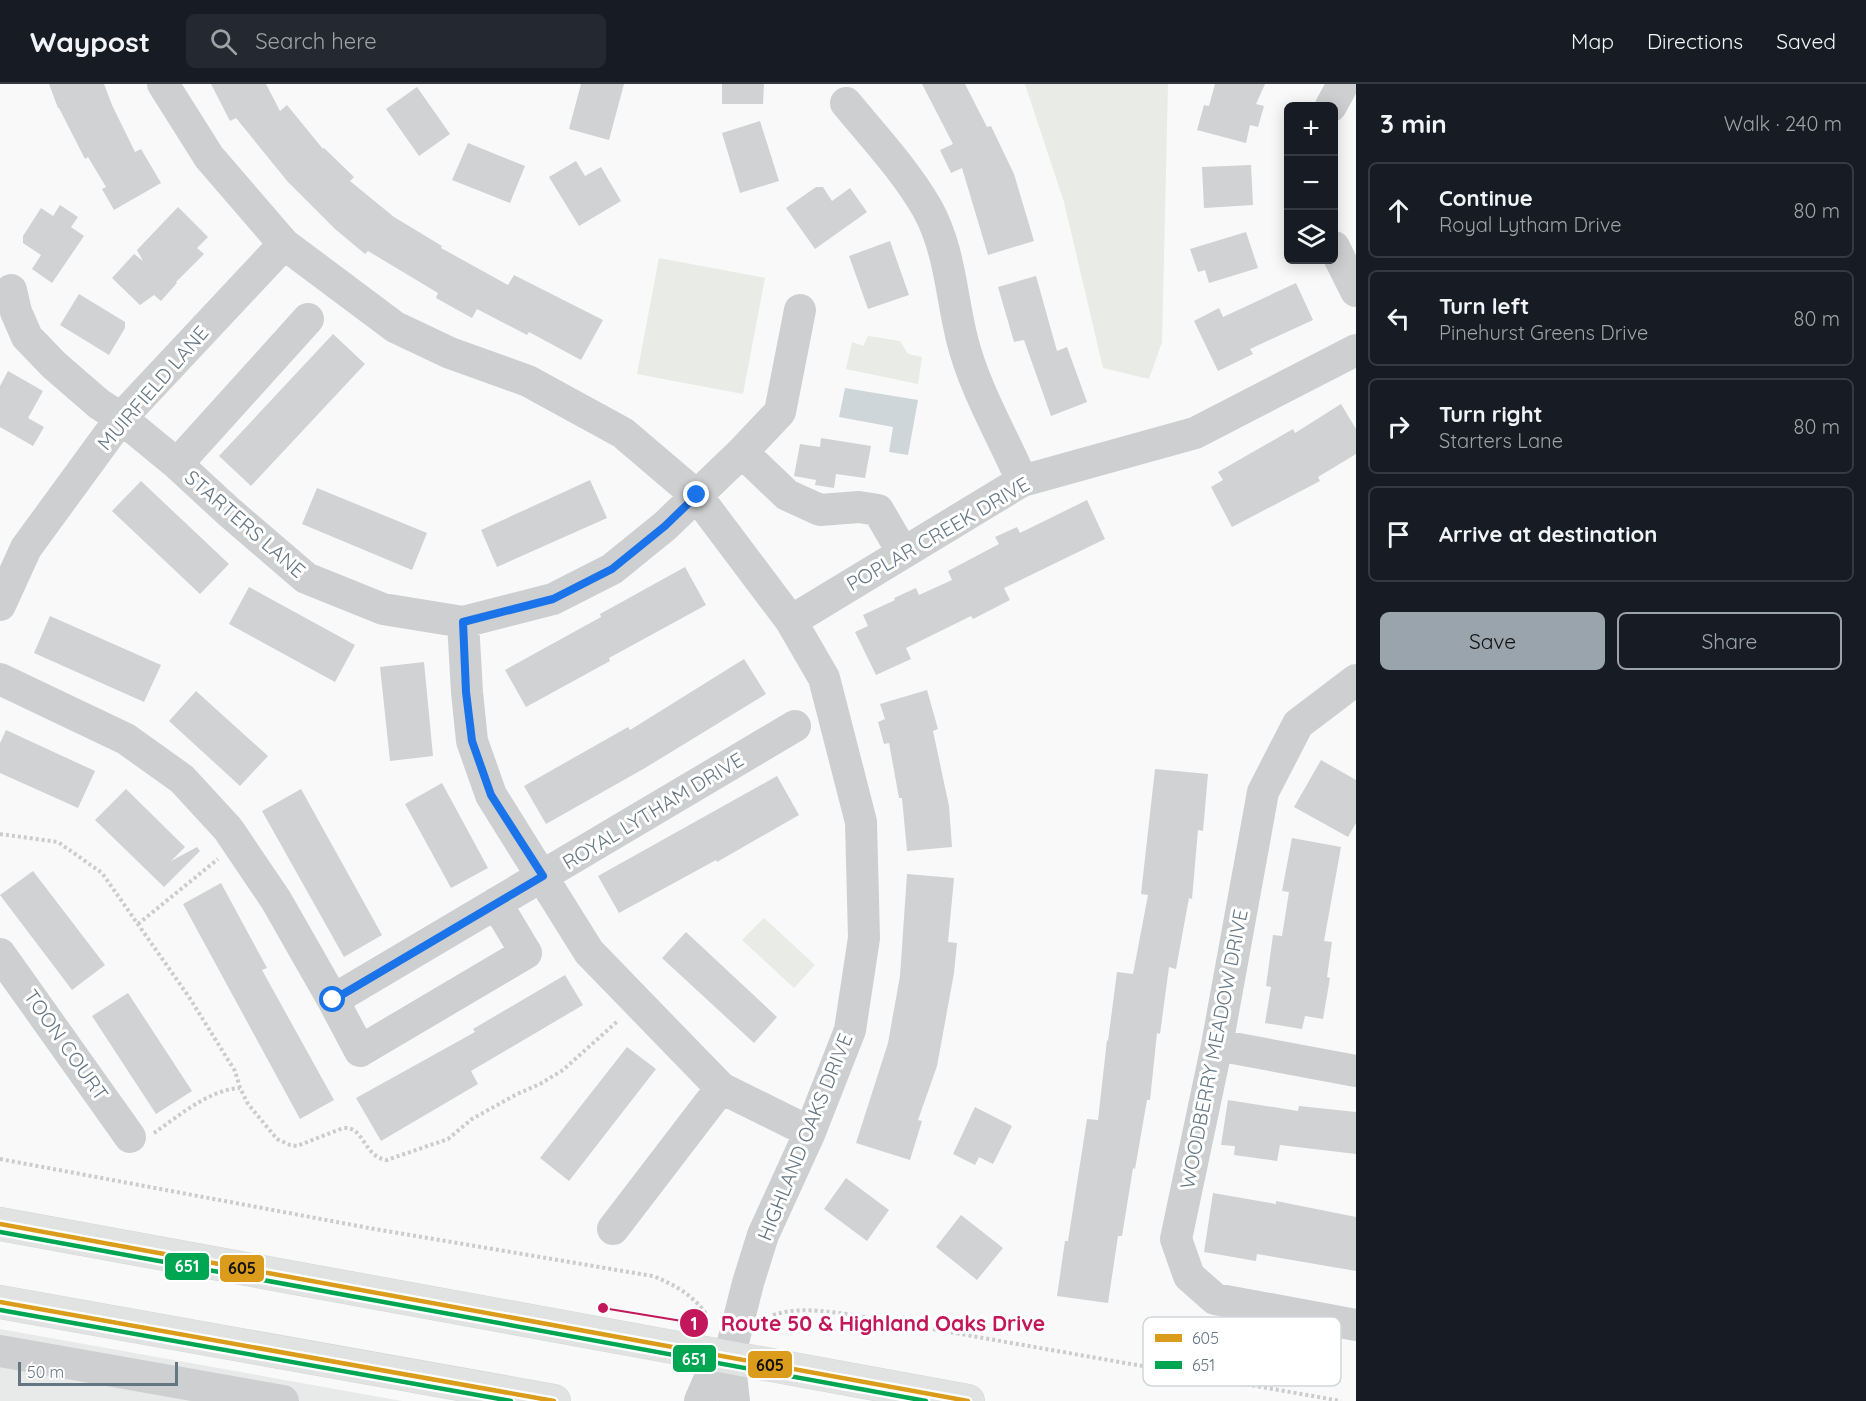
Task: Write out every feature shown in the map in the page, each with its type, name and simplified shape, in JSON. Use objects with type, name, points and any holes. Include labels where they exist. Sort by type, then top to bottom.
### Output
[{"type":"highway","points":[[0,1224],[969,1401]]},
{"type":"highway","points":[[0,1302],[552,1401]]},
{"type":"street","name":"HIGHLAND OAKS DRIVE","points":[[163,84],[209,157],[284,244],[395,327],[450,353],[528,381],[623,433],[697,495],[791,621],[824,678],[861,822],[864,938],[850,1030],[810,1132],[763,1235],[748,1282],[729,1358]]},
{"type":"street","points":[[1333,102],[1343,84]]},
{"type":"street","points":[[846,103],[901,170],[927,209],[945,251],[962,340],[977,381],[1022,482]]},
{"type":"street","name":"MUIRFIELD LANE","points":[[0,605],[26,548],[122,418],[284,244]]},
{"type":"street","points":[[1338,256],[1356,291]]},
{"type":"street","name":"STARTERS LANE","points":[[12,290],[16,312],[27,337],[54,365],[99,404],[122,418],[177,464],[306,578],[383,609],[463,622],[553,599],[612,569],[665,526],[742,453],[780,412],[800,310]]},
{"type":"street","points":[[177,464],[308,319]]},
{"type":"street","name":"POPLAR CREEK DRIVE","points":[[791,621],[1022,482],[1195,433],[1356,350]]},
{"type":"street","points":[[742,453],[787,495],[820,510],[859,507],[878,510],[903,553]]},
{"type":"street","points":[[463,622],[466,692],[472,741],[491,795],[590,952],[722,1088],[810,1132]]},
{"type":"street","points":[[0,678],[126,739],[182,779],[228,829],[276,900],[360,1052],[526,953],[496,903]]},
{"type":"street","name":"WOODBERRY MEADOW DRIVE","points":[[1313,1317],[1215,1299],[1189,1276],[1176,1239],[1217,1044],[1263,792],[1298,724],[1356,680]]},
{"type":"street","name":"ROYAL LYTHAM DRIVE","points":[[333,1000],[795,726]]},
{"type":"street","name":"TOON COURT","points":[[0,954],[140,1137]]},
{"type":"street","points":[[1217,1044],[1356,1071]]},
{"type":"street","points":[[613,1229],[722,1088]]},
{"type":"street","name":"WOODBERRY MEADOW DRIVE","points":[[1341,1322],[1356,1325]]},
{"type":"street","points":[[0,1351],[280,1401]]},
{"type":"street","points":[[700,1401],[710,1378],[729,1358]]},
{"type":"street","points":[[729,1358],[734,1401]]},
{"type":"path","points":[[0,834],[58,842],[102,873],[189,996],[235,1071],[248,1104],[277,1139],[290,1145],[297,1146],[350,1127],[356,1131],[370,1153],[379,1159],[387,1160],[447,1139],[472,1119],[563,1070],[622,1017]]},
{"type":"path","points":[[138,924],[226,853]]},
{"type":"path","points":[[140,1137],[210,1096],[227,1089],[240,1088]]},
{"type":"path","points":[[0,1159],[369,1228],[652,1276],[669,1282],[686,1292],[707,1315]]},
{"type":"path","points":[[773,1316],[802,1309],[847,1314],[1143,1366]]},
{"type":"path","points":[[1256,1386],[1341,1401]]},
{"type":"shaded area","points":[[1025,84],[1168,84],[1162,342],[1149,379],[1103,368],[1064,202]]},
{"type":"shaded area","points":[[659,258],[765,278],[743,394],[637,374]]},
{"type":"shaded area","points":[[868,336],[900,341],[908,354],[922,357],[918,384],[846,369],[852,342],[863,346]]},
{"type":"shaded area","points":[[845,388],[918,400],[908,455],[889,452],[893,427],[839,417]]},
{"type":"shaded area","points":[[764,918],[815,965],[794,988],[742,940]]},
{"type":"shaded area","points":[[0,1329],[402,1401],[0,1401]]},
{"type":"building","points":[[49,84],[104,84],[135,152],[141,149],[161,183],[114,210],[102,189],[106,187],[88,157],[85,159],[58,108]]},
{"type":"building","points":[[211,84],[266,84],[280,111],[287,105],[323,149],[354,177],[350,181],[394,217],[442,246],[441,248],[508,285],[514,275],[603,320],[581,360],[529,332],[527,335],[477,309],[472,318],[436,298],[438,293],[368,251],[365,254],[335,229],[288,182],[236,118],[230,121]]},
{"type":"building","points":[[581,84],[624,84],[609,140],[569,129]]},
{"type":"building","points":[[722,84],[764,84],[763,104],[722,104]]},
{"type":"building","points":[[922,84],[965,84],[987,127],[991,126],[1014,174],[1034,241],[988,255],[962,168],[951,173],[940,150],[953,144]]},
{"type":"building","points":[[1215,84],[1265,84],[1256,104],[1264,106],[1258,127],[1250,125],[1246,143],[1197,130],[1204,105],[1209,106]]},
{"type":"building","points":[[417,87],[450,134],[419,156],[386,109]]},
{"type":"building","points":[[760,121],[779,181],[740,193],[722,133]]},
{"type":"building","points":[[468,143],[525,166],[510,203],[452,180]]},
{"type":"building","points":[[576,161],[585,176],[601,167],[621,201],[579,226],[549,177]]},
{"type":"building","points":[[1251,165],[1253,205],[1204,208],[1202,167]]},
{"type":"building","points":[[816,187],[823,187],[832,201],[850,188],[867,212],[815,249],[786,208]]},
{"type":"building","points":[[60,205],[78,217],[71,227],[84,236],[52,283],[32,269],[41,255],[23,243],[23,236],[41,208],[53,216]]},
{"type":"building","points":[[178,207],[208,237],[197,248],[204,254],[161,301],[154,295],[140,305],[112,278],[134,254],[143,261],[137,250]]},
{"type":"building","points":[[1246,232],[1258,268],[1209,283],[1205,270],[1198,272],[1190,249]]},
{"type":"building","points":[[890,241],[909,295],[868,309],[849,256]]},
{"type":"building","points":[[1036,276],[1057,351],[1067,347],[1087,402],[1051,416],[1024,340],[1014,342],[998,287]]},
{"type":"building","points":[[1296,283],[1313,320],[1250,349],[1253,354],[1218,371],[1194,321],[1219,308],[1223,317]]},
{"type":"building","points":[[79,294],[125,322],[125,328],[109,355],[60,325]]},
{"type":"building","points":[[333,334],[365,364],[251,486],[219,456]]},
{"type":"building","points":[[8,371],[43,391],[28,418],[44,427],[33,446],[0,427],[0,386]]},
{"type":"building","points":[[1341,404],[1356,429],[1356,454],[1318,477],[1320,481],[1232,527],[1211,487],[1223,480],[1218,472],[1293,429],[1295,433]]},
{"type":"building","points":[[821,438],[871,446],[865,478],[836,474],[834,488],[815,485],[816,480],[794,476],[800,444],[820,447]]},
{"type":"building","points":[[590,480],[607,518],[497,567],[481,530]]},
{"type":"building","points":[[141,481],[229,564],[200,594],[112,511]]},
{"type":"building","points":[[317,488],[427,533],[412,570],[302,524]]},
{"type":"building","points":[[1087,500],[1105,539],[1004,588],[1010,600],[973,619],[971,616],[906,648],[911,659],[876,675],[855,632],[868,626],[863,615],[916,588],[919,595],[952,580],[948,571],[999,544],[995,537],[1017,527],[1020,533]]},
{"type":"building","points":[[685,567],[706,605],[526,707],[505,670]]},
{"type":"building","points":[[249,587],[355,645],[335,682],[229,624]]},
{"type":"building","points":[[50,616],[161,665],[144,702],[34,653]]},
{"type":"building","points":[[744,659],[766,694],[645,768],[546,824],[524,786],[628,727],[630,730]]},
{"type":"building","points":[[424,662],[433,756],[390,761],[380,667]]},
{"type":"building","points":[[927,690],[938,729],[933,731],[949,806],[952,847],[907,851],[902,798],[899,798],[889,743],[884,744],[878,722],[885,719],[880,704]]},
{"type":"building","points":[[196,691],[268,756],[240,786],[169,721]]},
{"type":"building","points":[[6,730],[95,771],[78,808],[0,773],[0,743]]},
{"type":"building","points":[[1321,760],[1356,780],[1356,823],[1348,837],[1294,807]]},
{"type":"building","points":[[1155,769],[1208,774],[1203,831],[1198,830],[1192,899],[1189,898],[1176,969],[1169,967],[1160,1034],[1157,1033],[1150,1100],[1147,1100],[1135,1169],[1133,1168],[1122,1236],[1118,1236],[1108,1303],[1057,1296],[1087,1119],[1098,1120],[1117,972],[1133,974],[1148,895],[1141,894]]},
{"type":"building","points":[[777,776],[799,815],[717,862],[716,860],[619,913],[598,876]]},
{"type":"building","points":[[442,783],[488,868],[451,888],[405,804]]},
{"type":"building","points":[[126,789],[185,847],[171,861],[197,847],[200,851],[164,887],[95,820]]},
{"type":"building","points":[[301,789],[382,935],[344,957],[262,811]]},
{"type":"building","points":[[1292,838],[1341,847],[1324,941],[1332,942],[1327,977],[1330,978],[1323,1019],[1305,1016],[1302,1029],[1265,1023],[1271,987],[1266,986],[1273,935],[1282,936],[1289,892],[1282,891]]},
{"type":"building","points":[[33,871],[105,965],[72,990],[0,895]]},
{"type":"building","points":[[907,874],[954,878],[948,942],[957,943],[954,973],[937,1066],[918,1120],[922,1121],[910,1160],[856,1143],[888,1043],[900,976]]},
{"type":"building","points":[[221,883],[267,968],[262,970],[334,1100],[300,1119],[183,904]]},
{"type":"building","points":[[686,932],[777,1017],[754,1043],[662,958]]},
{"type":"building","points":[[565,975],[583,1005],[471,1071],[478,1084],[381,1141],[356,1098],[475,1032],[473,1029]]},
{"type":"building","points":[[128,993],[192,1091],[156,1114],[92,1016]]},
{"type":"building","points":[[627,1047],[656,1069],[569,1181],[540,1158]]},
{"type":"building","points":[[1228,1100],[1298,1111],[1299,1106],[1356,1112],[1356,1154],[1280,1145],[1277,1161],[1234,1155],[1235,1146],[1221,1145]]},
{"type":"building","points":[[975,1107],[1012,1126],[993,1164],[979,1157],[975,1165],[953,1154]]},
{"type":"building","points":[[846,1178],[889,1210],[867,1241],[824,1209]]},
{"type":"building","points":[[1213,1193],[1276,1204],[1276,1201],[1356,1217],[1356,1271],[1257,1254],[1256,1261],[1204,1252]]},
{"type":"building","points":[[961,1215],[1003,1248],[977,1280],[936,1247]]},
{"type":"transit line","name":"605","points":[[0,1224],[968,1401]]},
{"type":"transit line","name":"651","points":[[0,1232],[926,1401]]},
{"type":"transit line","name":"605","points":[[0,1302],[554,1401]]},
{"type":"transit line","name":"651","points":[[0,1310],[511,1401]]},
{"type":"place","name":"Route 50 & Highland Oaks Drive","points":[[603,1308]]},
{"type":"route","points":[[333,1000],[543,876],[491,795],[472,741],[466,692],[463,622],[553,599],[612,569],[665,526],[697,495]]}]
